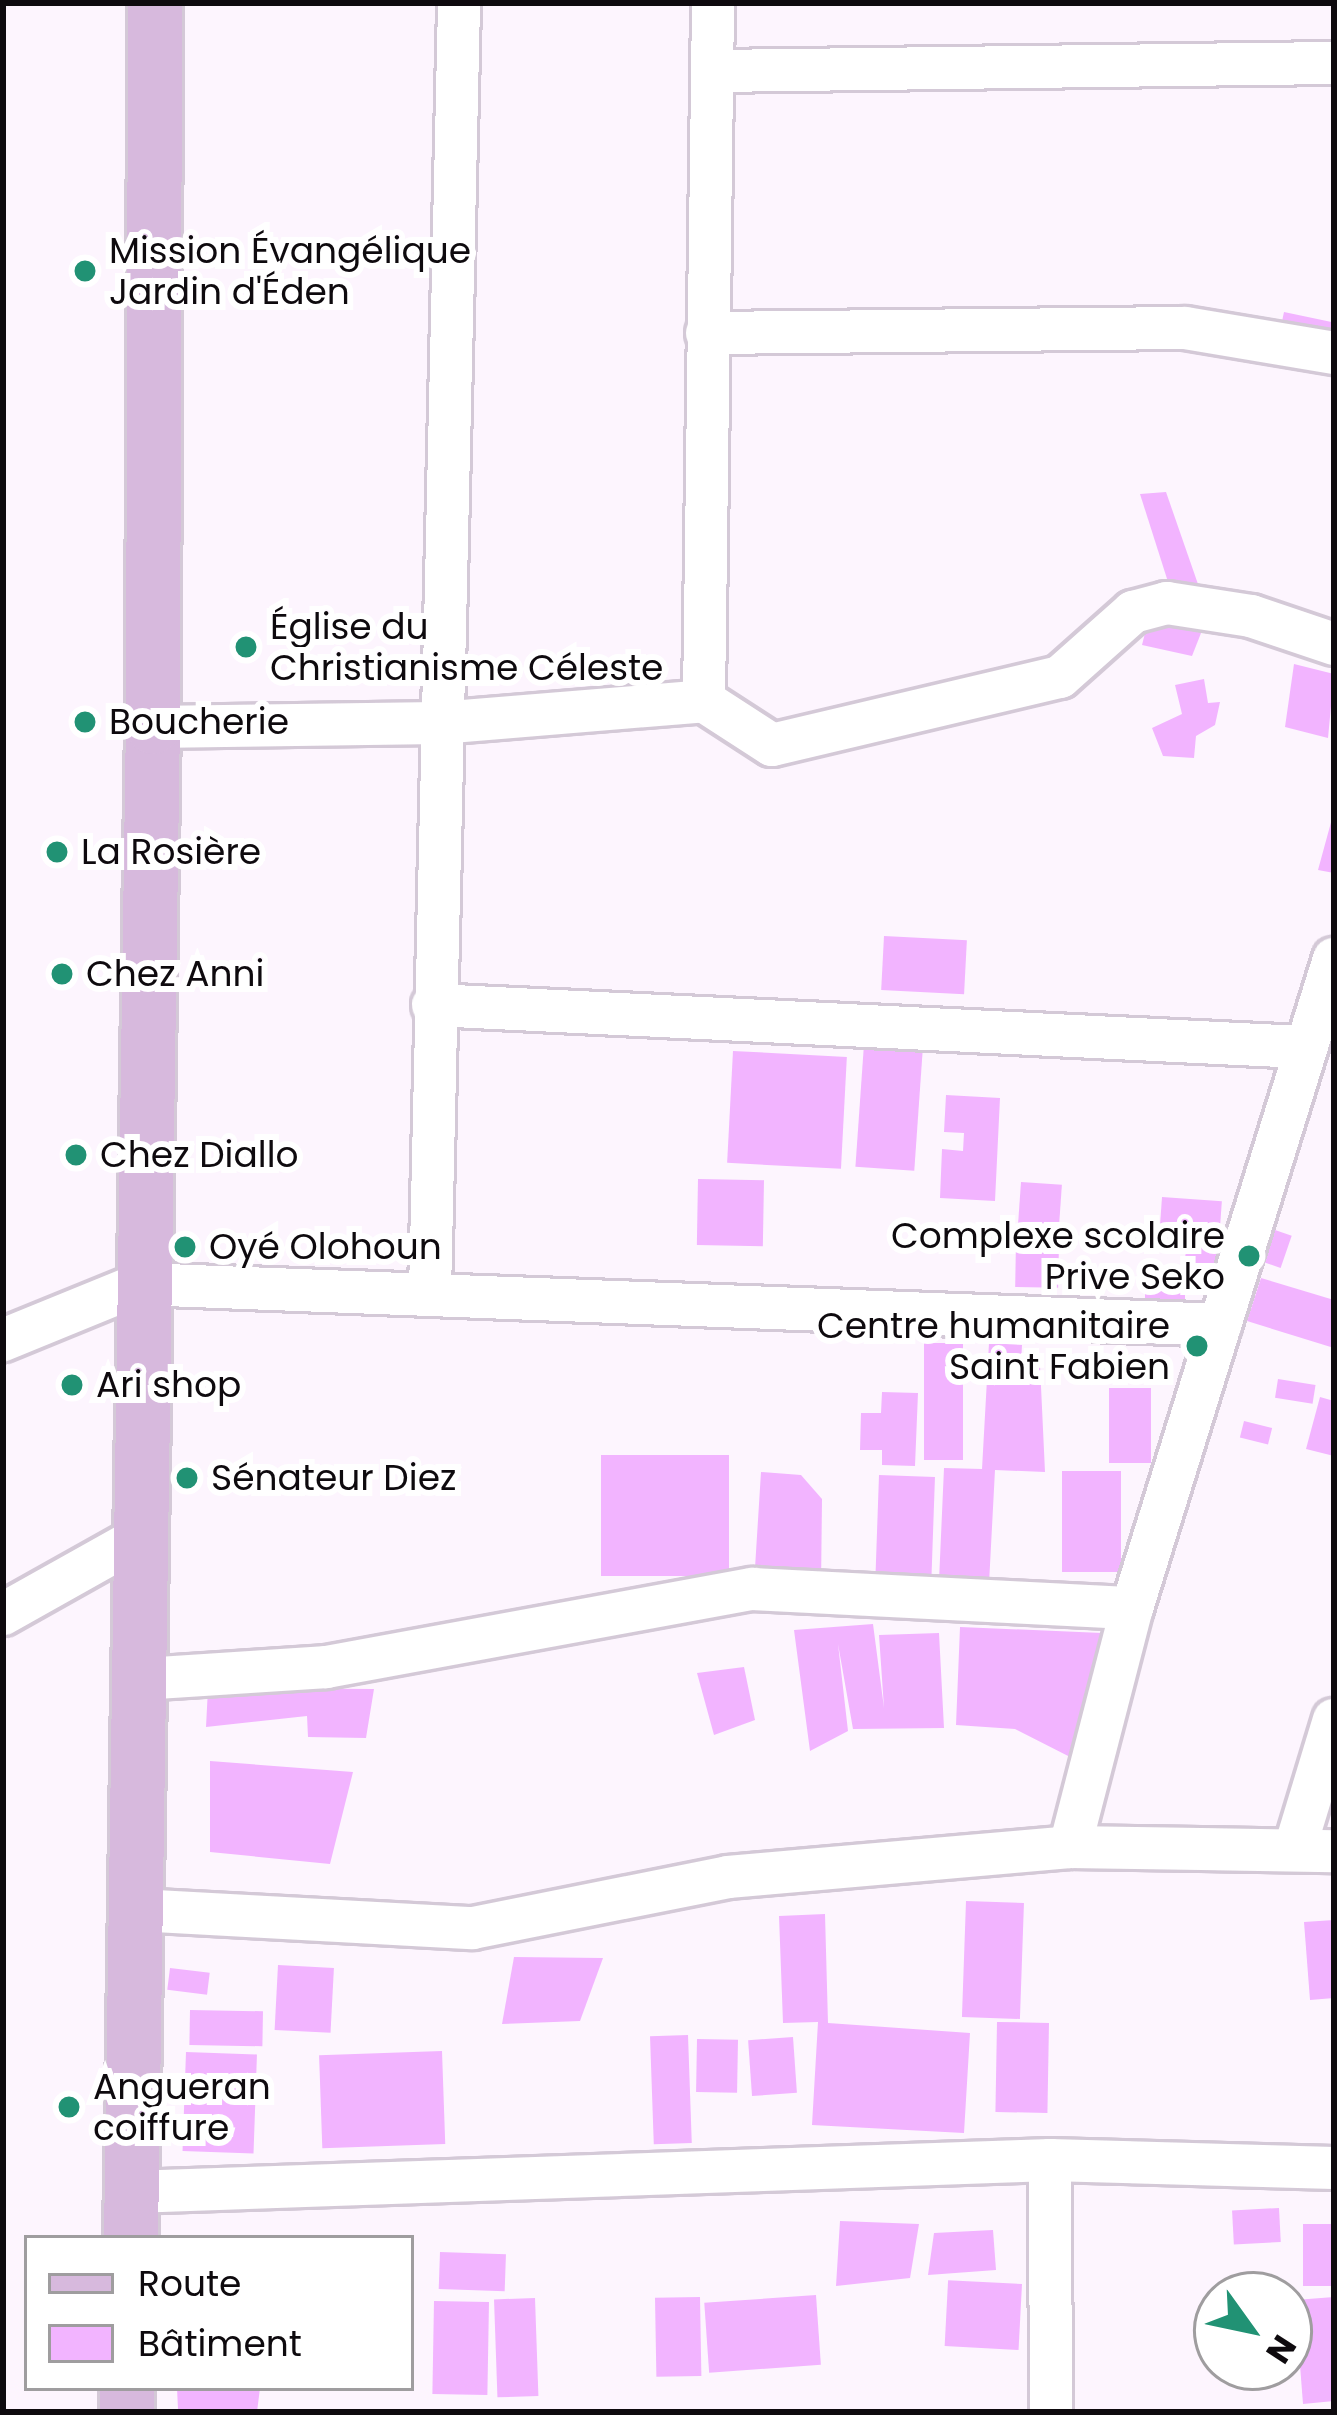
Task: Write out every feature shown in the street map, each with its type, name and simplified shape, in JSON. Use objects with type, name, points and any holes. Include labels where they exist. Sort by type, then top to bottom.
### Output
[{"type":"main road","points":[[132,2215],[144,1534],[140,1284],[153,727],[154,3]]},
{"type":"street","points":[[430,1293],[439,723],[459,3]]},
{"type":"street","points":[[704,701],[713,3]]},
{"type":"street","points":[[714,71],[1334,63]]},
{"type":"street","points":[[707,334],[1185,328],[1255,334],[1334,353]]},
{"type":"street","points":[[153,727],[439,723],[704,701],[772,745],[1060,677],[1133,612],[1167,603],[1251,616],[1334,644]]},
{"type":"street","points":[[1070,1847],[1132,1608],[1302,1047],[1334,959]]},
{"type":"street","points":[[433,1005],[1302,1047]]},
{"type":"street","points":[[3,1340],[140,1284],[1220,1325]]},
{"type":"street","points":[[3,1614],[144,1534]]},
{"type":"street","points":[[142,1679],[326,1667],[753,1589],[1132,1608]]},
{"type":"street","points":[[137,1910],[473,1928],[728,1877],[1070,1847],[1315,1850],[1334,1720]]},
{"type":"street","points":[[1050,2160],[1051,2412]]},
{"type":"street","points":[[132,2215],[1050,2160],[1334,2168]]},
{"type":"building","points":[[1284,312],[1334,323],[1330,339],[1280,329]]},
{"type":"building","points":[[1166,492],[1199,587],[1169,585],[1140,494]]},
{"type":"building","points":[[1148,621],[1203,628],[1192,656],[1142,645]]},
{"type":"building","points":[[1294,664],[1334,674],[1328,738],[1285,727]]},
{"type":"building","points":[[1204,679],[1208,703],[1220,702],[1215,725],[1196,736],[1194,758],[1163,756],[1152,728],[1182,714],[1175,685]]},
{"type":"building","points":[[1334,816],[1334,873],[1318,870]]},
{"type":"building","points":[[884,936],[967,940],[964,994],[881,990]]},
{"type":"building","points":[[864,1044],[923,1048],[914,1171],[855,1167]]},
{"type":"building","points":[[733,1051],[847,1057],[841,1169],[727,1163]]},
{"type":"building","points":[[946,1095],[1000,1098],[995,1201],[940,1198],[942,1149],[963,1151],[964,1133],[944,1132]]},
{"type":"building","points":[[698,1179],[764,1180],[763,1246],[697,1245]]},
{"type":"building","points":[[1021,1182],[1062,1185],[1059,1233],[1018,1230]]},
{"type":"building","points":[[1162,1197],[1222,1201],[1220,1232],[1160,1228]]},
{"type":"building","points":[[1269,1228],[1292,1236],[1281,1268],[1258,1260]]},
{"type":"building","points":[[1188,1239],[1227,1245],[1222,1277],[1183,1271]]},
{"type":"building","points":[[1016,1240],[1059,1241],[1058,1288],[1015,1287]]},
{"type":"building","points":[[1145,1273],[1185,1273],[1185,1300],[1145,1300]]},
{"type":"building","points":[[1261,1278],[1334,1300],[1334,1348],[1247,1321]]},
{"type":"building","points":[[924,1343],[963,1343],[963,1460],[924,1460]]},
{"type":"building","points":[[989,1343],[1022,1345],[1021,1364],[1040,1365],[1045,1472],[995,1470],[989,1584],[939,1581],[944,1468],[982,1469]]},
{"type":"building","points":[[1278,1379],[1316,1385],[1313,1404],[1275,1398]]},
{"type":"building","points":[[1109,1388],[1151,1388],[1151,1463],[1109,1463]]},
{"type":"building","points":[[882,1392],[918,1393],[915,1466],[882,1465],[882,1450],[860,1450],[861,1413],[881,1413]]},
{"type":"building","points":[[1320,1397],[1334,1401],[1334,1456],[1306,1449]]},
{"type":"building","points":[[1244,1421],[1272,1428],[1268,1445],[1240,1437]]},
{"type":"building","points":[[601,1455],[729,1455],[729,1576],[601,1576]]},
{"type":"building","points":[[1062,1471],[1121,1471],[1121,1572],[1062,1572]]},
{"type":"building","points":[[761,1472],[801,1475],[822,1499],[821,1586],[792,1585],[755,1568]]},
{"type":"building","points":[[879,1475],[935,1477],[931,1578],[875,1576]]},
{"type":"building","points":[[873,1624],[884,1708],[879,1635],[939,1633],[944,1728],[853,1729],[838,1644],[848,1731],[810,1751],[794,1630]]},
{"type":"building","points":[[960,1627],[1102,1633],[1076,1760],[1015,1729],[956,1725]]},
{"type":"building","points":[[744,1667],[755,1720],[714,1735],[697,1673]]},
{"type":"building","points":[[208,1688],[374,1689],[366,1738],[308,1737],[307,1716],[206,1727]]},
{"type":"building","points":[[210,1761],[353,1772],[330,1864],[210,1852]]},
{"type":"building","points":[[966,1901],[1024,1903],[1020,2019],[962,2017]]},
{"type":"building","points":[[825,1914],[828,2023],[970,2033],[964,2133],[812,2125],[818,2022],[783,2023],[779,1916]]},
{"type":"building","points":[[1334,1920],[1334,1998],[1310,2000],[1304,1922]]},
{"type":"building","points":[[514,1957],[603,1958],[580,2021],[502,2024]]},
{"type":"building","points":[[278,1965],[334,1968],[331,2033],[275,2030]]},
{"type":"building","points":[[170,1968],[210,1973],[207,1995],[167,1990]]},
{"type":"building","points":[[190,2010],[263,2011],[262,2046],[189,2045]]},
{"type":"building","points":[[997,2022],[1049,2023],[1047,2113],[995,2112]]},
{"type":"building","points":[[688,2035],[692,2143],[654,2144],[650,2036]]},
{"type":"building","points":[[793,2037],[797,2093],[752,2096],[748,2040]]},
{"type":"building","points":[[697,2039],[738,2040],[737,2093],[696,2092]]},
{"type":"building","points":[[442,2051],[445,2144],[322,2148],[319,2055]]},
{"type":"building","points":[[186,2052],[257,2054],[254,2153],[183,2151]]},
{"type":"building","points":[[1279,2208],[1281,2242],[1234,2244],[1232,2210]]},
{"type":"building","points":[[840,2221],[919,2224],[910,2278],[836,2286]]},
{"type":"building","points":[[1303,2224],[1334,2224],[1334,2286],[1313,2286],[1313,2271],[1303,2271]]},
{"type":"building","points":[[993,2230],[996,2270],[928,2275],[934,2233]]},
{"type":"building","points":[[440,2252],[506,2254],[505,2291],[439,2289]]},
{"type":"building","points":[[948,2280],[1022,2284],[1019,2350],[945,2346]]},
{"type":"building","points":[[816,2295],[821,2365],[709,2373],[704,2303]]},
{"type":"building","points":[[700,2297],[701,2376],[656,2377],[655,2298]]},
{"type":"building","points":[[1334,2297],[1334,2401],[1303,2404],[1302,2391],[1313,2391],[1313,2299]]},
{"type":"building","points":[[535,2298],[538,2396],[497,2397],[494,2299]]},
{"type":"building","points":[[434,2301],[489,2302],[487,2395],[432,2394]]},
{"type":"building","points":[[177,2391],[260,2391],[257,2412],[178,2409]]},
{"type":"place","name":"Mission Évangélique Jardin d'Éden","points":[[85,271]]},
{"type":"place","name":"Église du Christianisme Céleste","points":[[246,647]]},
{"type":"place","name":"Boucherie","points":[[85,722]]},
{"type":"place","name":"La Rosière","points":[[57,852]]},
{"type":"place","name":"Chez Anni","points":[[62,974]]},
{"type":"place","name":"Chez Diallo","points":[[76,1155]]},
{"type":"place","name":"Oyé Olohoun","points":[[185,1247]]},
{"type":"place","name":"Complexe scolaire Prive Seko","points":[[1249,1256]]},
{"type":"place","name":"Centre humanitaire Saint Fabien","points":[[1197,1346]]},
{"type":"place","name":"Ari shop","points":[[72,1385]]},
{"type":"place","name":"Sénateur Diez","points":[[187,1478]]},
{"type":"place","name":"Angueran coiffure","points":[[69,2107]]}]
